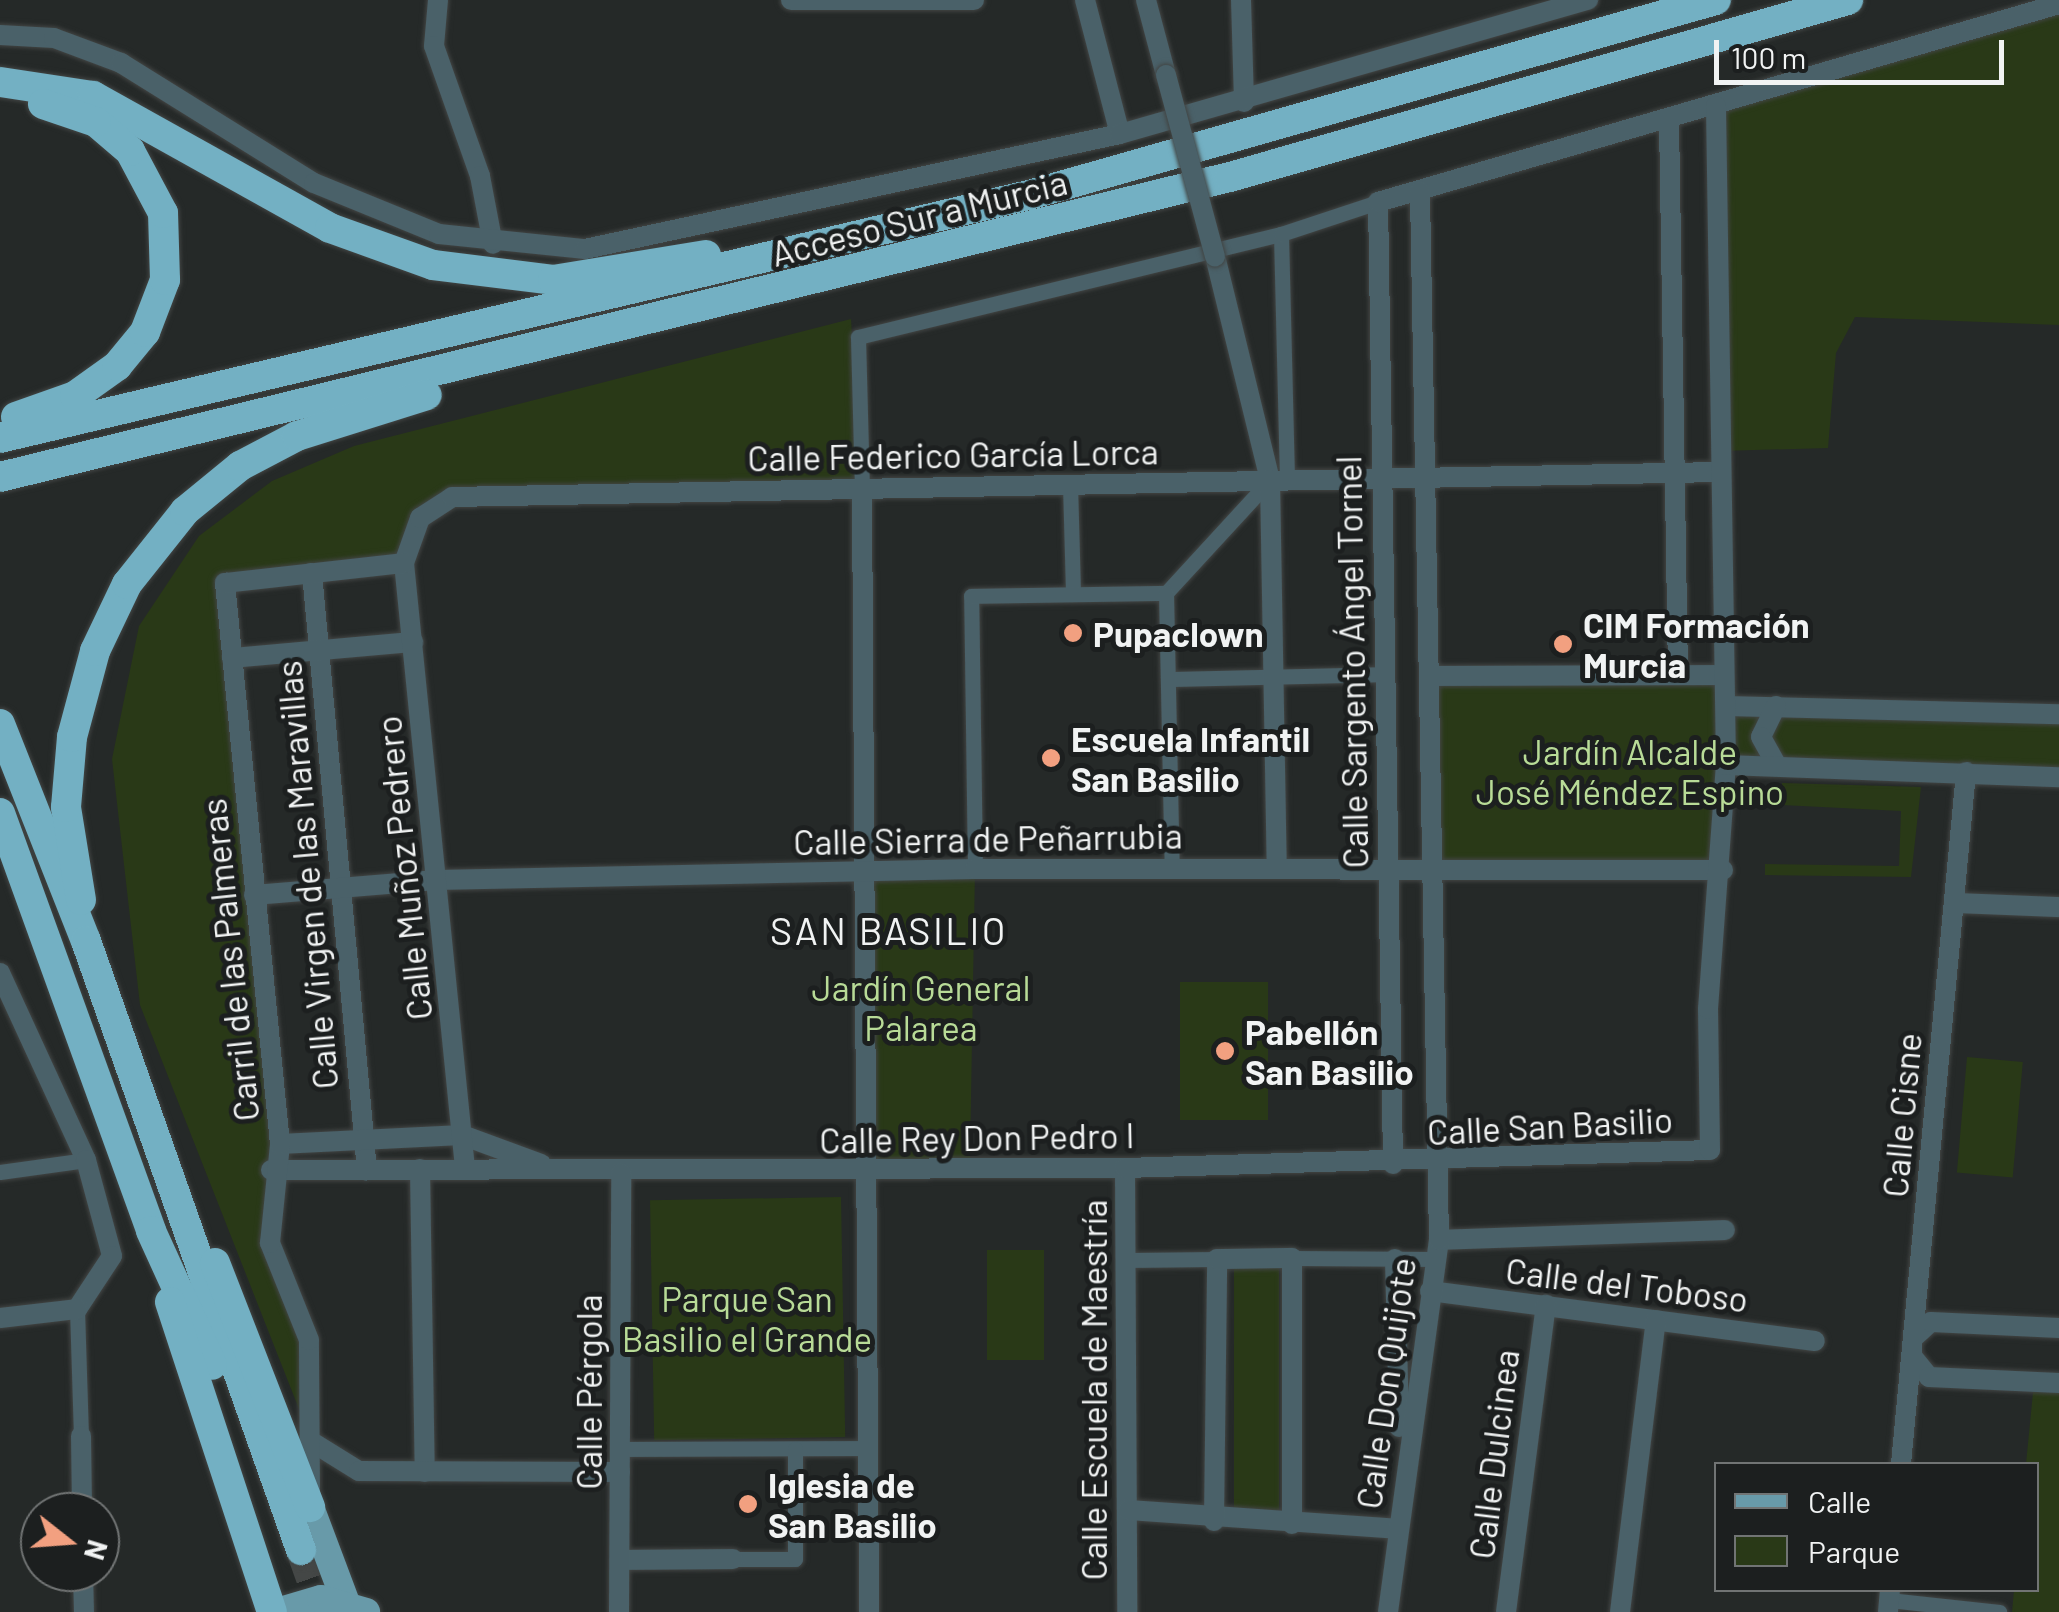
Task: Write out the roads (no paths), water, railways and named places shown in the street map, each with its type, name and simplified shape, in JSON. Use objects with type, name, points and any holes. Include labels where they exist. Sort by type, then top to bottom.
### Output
[{"type":"highway","name":"Acceso Sur a Murcia","points":[[0,438],[1029,194],[1446,84],[1716,0]]},
{"type":"highway","name":"Acceso Sur a Murcia","points":[[0,477],[468,370],[1230,178],[1848,0]]},
{"type":"highway","points":[[0,82],[93,96],[345,235],[499,276],[582,278],[1029,194]]},
{"type":"highway","points":[[0,102],[60,107],[116,137],[155,193],[167,256],[154,315],[118,366],[74,396],[0,425]]},
{"type":"highway","points":[[86,941],[68,772],[96,651],[127,584],[184,511],[240,466],[297,436],[414,403],[468,370]]},
{"type":"highway","points":[[0,724],[86,941],[152,1123],[292,1553],[151,1232],[0,814]]},
{"type":"highway","points":[[152,1123],[247,1333],[310,1507]]},
{"type":"highway","points":[[151,1232],[187,1370],[275,1612]]},
{"type":"main road","points":[[310,1507],[356,1607]]},
{"type":"main road","points":[[275,1612],[308,1600],[356,1607]]},
{"type":"street","points":[[438,0],[434,46],[480,176],[492,244]]},
{"type":"street","points":[[791,0],[974,0]]},
{"type":"street","points":[[1085,0],[1120,134]]},
{"type":"street","points":[[1146,0],[1278,480]]},
{"type":"street","points":[[1241,0],[1244,102]]},
{"type":"street","points":[[0,36],[54,38],[121,63],[314,182],[439,234],[492,244],[585,249],[659,240],[1120,134],[1244,102],[1588,0]]},
{"type":"street","points":[[869,1612],[869,872],[858,337],[1281,234],[1378,202],[2059,4]]},
{"type":"street","points":[[1716,106],[1726,706],[1724,870]]},
{"type":"street","points":[[1669,120],[1678,674]]},
{"type":"street","points":[[1420,191],[1437,1164]]},
{"type":"street","name":"Calle Sargento Ángel Tornel","points":[[1378,202],[1379,478],[1393,1164]]},
{"type":"street","points":[[1276,867],[1274,678],[1281,234]]},
{"type":"street","name":"Calle Federico García Lorca","points":[[404,563],[420,518],[452,497],[1721,472]]},
{"type":"street","points":[[975,870],[971,596],[1166,592],[1278,480]]},
{"type":"street","points":[[1070,484],[1073,594]]},
{"type":"street","points":[[312,573],[404,563]]},
{"type":"street","name":"Calle Muñoz Pedrero","points":[[404,563],[465,1168]]},
{"type":"street","name":"Carril de las Palmeras","points":[[310,1507],[308,1340],[270,1244],[270,1170],[280,1144],[225,583],[312,573]]},
{"type":"street","name":"Calle Virgen de las Maravillas","points":[[312,573],[367,1170]]},
{"type":"street","points":[[1166,592],[1172,868]]},
{"type":"street","points":[[232,658],[413,642]]},
{"type":"street","points":[[1168,679],[1384,674]]},
{"type":"street","points":[[1429,676],[1724,676]]},
{"type":"street","points":[[1726,706],[2059,714]]},
{"type":"street","points":[[1776,706],[1761,737],[1777,766]]},
{"type":"street","points":[[1726,765],[2059,777]]},
{"type":"street","name":"Calle Cisne","points":[[1901,1462],[1966,772]]},
{"type":"street","name":"Calle Sierra de Peñarrubia","points":[[254,894],[436,880],[975,870],[1388,866],[1724,870]]},
{"type":"street","name":"Calle San Basilio","points":[[1393,1164],[1710,1150],[1708,1009],[1724,870]]},
{"type":"street","points":[[1954,903],[2059,907]]},
{"type":"street","points":[[0,973],[8,1004],[86,1160],[112,1256],[77,1309],[82,1492]]},
{"type":"street","name":"Calle Rey Don Pedro I","points":[[280,1144],[462,1135],[562,1171]]},
{"type":"street","points":[[0,1172],[86,1160]]},
{"type":"street","name":"Calle Rey Don Pedro I","points":[[270,1170],[465,1168],[621,1173],[1393,1164]]},
{"type":"street","name":"Calle Don Quijote","points":[[1388,1612],[1401,1482],[1437,1250],[1437,1164]]},
{"type":"street","name":"Calle Escuela de Maestría","points":[[1125,1168],[1127,1612]]},
{"type":"street","points":[[420,1169],[425,1472]]},
{"type":"street","name":"Calle Pérgola","points":[[619,1612],[621,1173]]},
{"type":"street","points":[[1127,1260],[1395,1259],[1437,1250],[1725,1230]]},
{"type":"street","points":[[1292,1258],[1292,1524]]},
{"type":"street","points":[[1395,1259],[1401,1482]]},
{"type":"street","points":[[1214,1521],[1217,1260]]},
{"type":"street","name":"Calle del Toboso","points":[[1430,1291],[1815,1341]]},
{"type":"street","name":"Calle Dulcinea","points":[[1506,1612],[1546,1305]]},
{"type":"street","points":[[0,1318],[77,1309]]},
{"type":"street","points":[[1620,1612],[1656,1320]]},
{"type":"street","points":[[2059,1328],[1931,1322],[1912,1347],[1929,1377],[2059,1382]]},
{"type":"street","points":[[312,1442],[358,1471],[620,1472]]},
{"type":"street","points":[[620,1449],[869,1448]]},
{"type":"street","points":[[620,1560],[795,1559],[795,1449]]},
{"type":"street","points":[[1128,1510],[1214,1521],[1397,1529]]},
{"type":"street","points":[[1889,1600],[1999,1612]]},
{"type":"tunnel","points":[[301,1550],[323,1612]]},
{"type":"place","name":"Pupaclown","points":[[1073,633]]},
{"type":"place","name":"CIM Formación Murcia","points":[[1563,644]]},
{"type":"place","name":"Escuela Infantil San Basilio","points":[[1051,758]]},
{"type":"place","name":"Pabellón San Basilio","points":[[1225,1051]]},
{"type":"place","name":"Iglesia de San Basilio","points":[[748,1504]]},
{"type":"district","name":"SAN BASILIO","points":[[889,931]]},
{"type":"park label","name":"Jardín Alcalde José Méndez Espino","points":[[1630,771]]},
{"type":"park label","name":"Jardín General Palarea","points":[[921,1007]]},
{"type":"park label","name":"Parque San Basilio el Grande","points":[[747,1318]]}]
